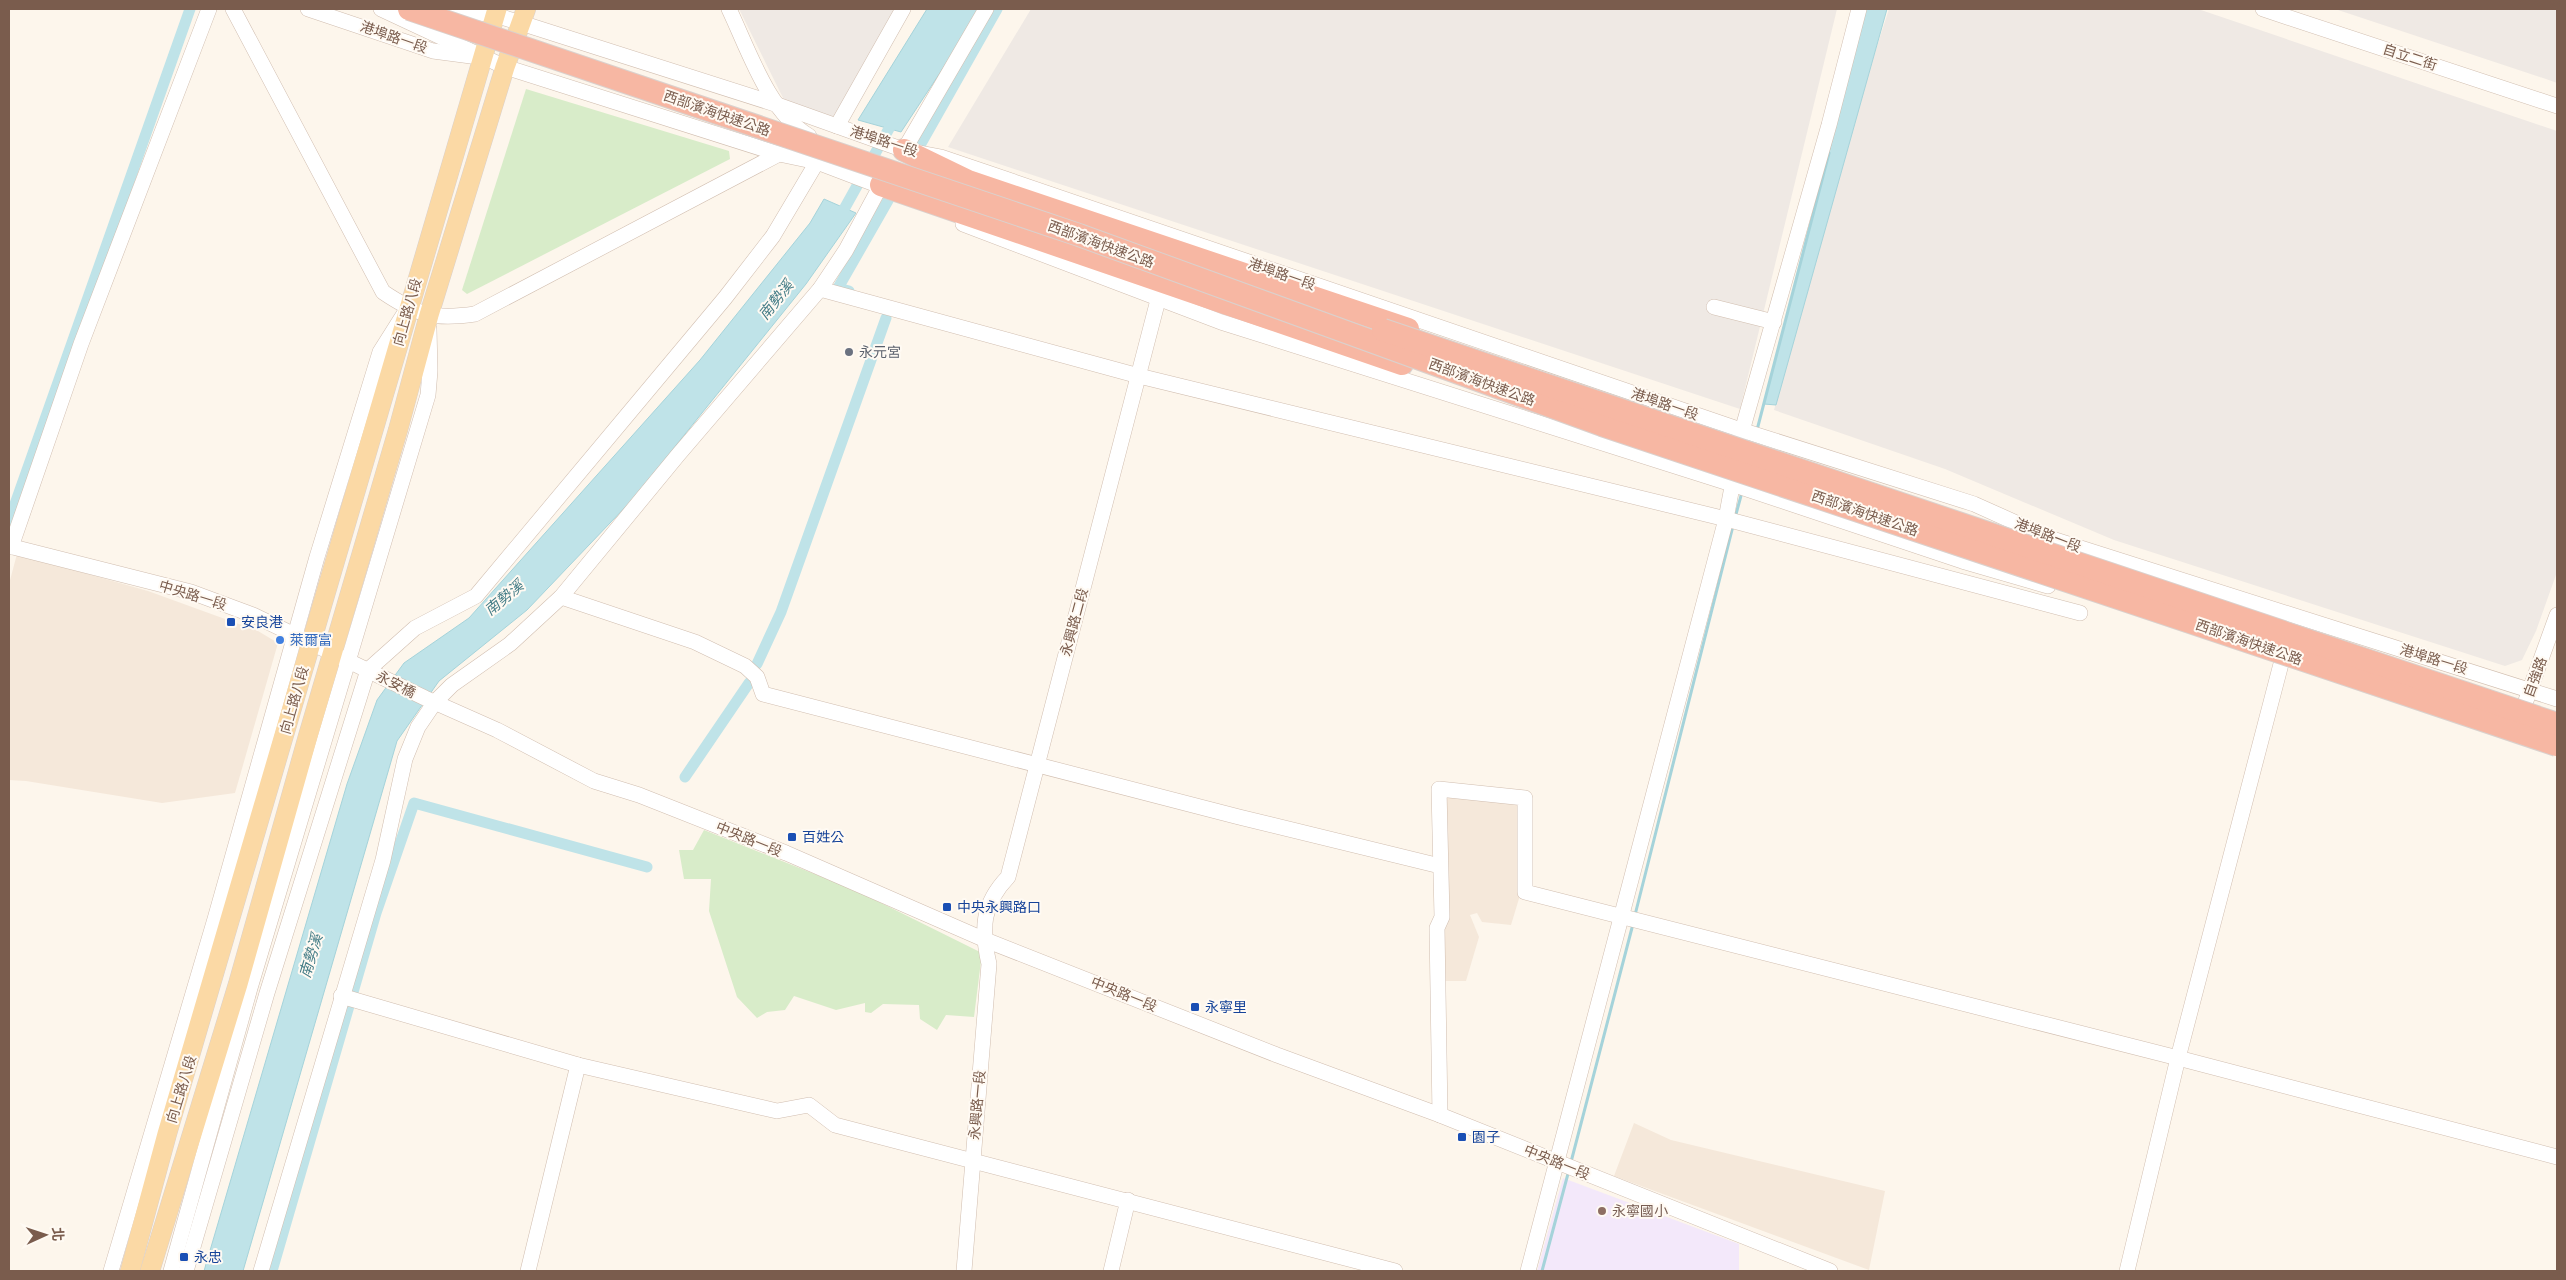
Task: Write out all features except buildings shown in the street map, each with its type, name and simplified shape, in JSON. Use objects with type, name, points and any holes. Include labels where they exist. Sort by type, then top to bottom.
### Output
[{"type":"highway","name":"西部濱海快速公路","points":[[409,9],[1079,235],[1602,425],[2557,745]]},
{"type":"highway","name":"西部濱海快速公路","points":[[444,9],[720,98],[919,172],[1718,444],[2557,724]]},
{"type":"highway","points":[[904,150],[968,181],[1636,406],[1698,431],[1718,444]]},
{"type":"highway","points":[[881,185],[1540,411],[1602,425]]},
{"type":"main road","name":"向上路八段","points":[[130,1271],[257,800],[303,639],[408,308],[482,57],[491,11]]},
{"type":"main road","name":"向上路八段","points":[[150,1271],[235,993],[296,809],[340,657],[429,315],[506,67],[524,16]]},
{"type":"street","points":[[10,546],[81,344],[209,9]]},
{"type":"street","points":[[233,9],[383,292],[408,308],[429,315],[454,317],[475,314],[779,154]]},
{"type":"street","name":"港埠路一段","points":[[308,9],[433,51],[482,57]]},
{"type":"street","name":"港埠路一段","points":[[381,9],[506,67],[779,154],[816,162],[881,185],[936,214],[1158,300],[1251,332],[1732,484],[1962,561],[2036,582],[2557,755]]},
{"type":"street","name":"港埠路一段","points":[[444,9],[491,11],[524,16],[904,150],[941,157],[1741,430],[1974,504],[2052,539],[2557,699]]},
{"type":"street","points":[[729,9],[775,104]]},
{"type":"street","points":[[837,126],[903,9]]},
{"type":"street","points":[[904,150],[986,9]]},
{"type":"street","points":[[1528,1271],[1726,519],[1738,460],[1741,430],[1774,322],[1859,9]]},
{"type":"street","name":"自立二街","points":[[2263,9],[2557,106]]},
{"type":"street","name":"港埠路一段","points":[[775,104],[793,127],[845,159],[985,208],[1933,527]]},
{"type":"street","points":[[186,1271],[267,993],[368,670],[414,628],[476,596],[737,282],[773,236],[816,162]]},
{"type":"street","points":[[261,1271],[341,996],[383,860],[405,759],[430,700],[510,644],[561,597],[678,454],[820,289],[846,250],[881,185]]},
{"type":"street","name":"港埠路一段","points":[[881,185],[915,188],[985,208]]},
{"type":"street","points":[[820,289],[1139,376],[1726,519],[2080,613]]},
{"type":"street","name":"永興路二段","points":[[983,939],[988,903],[995,890],[1008,877],[1158,300]]},
{"type":"street","points":[[1714,308],[1774,322]]},
{"type":"street","points":[[1933,527],[2052,539]]},
{"type":"street","points":[[1933,527],[2036,582]]},
{"type":"street","name":"中央路一段","points":[[10,546],[191,592],[253,615],[368,670]]},
{"type":"street","points":[[561,597],[703,646],[745,666],[757,677],[763,694],[1037,763],[1239,817],[1440,866]]},
{"type":"street","name":"自強路","points":[[2511,740],[2531,690],[2557,615]]},
{"type":"street","points":[[2127,1271],[2178,1058],[2281,664]]},
{"type":"street","name":"永安橋","points":[[368,670],[430,700]]},
{"type":"street","name":"中央路一段","points":[[430,700],[497,730],[594,781],[639,795],[786,853],[983,939],[1277,1055],[1440,1115],[1830,1271]]},
{"type":"street","points":[[1440,1115],[1437,928],[1442,917],[1438,789],[1525,798],[1525,892],[1622,915],[2557,1157]]},
{"type":"street","points":[[111,1271],[257,800],[296,809],[248,997],[171,1271]]},
{"type":"street","name":"永興路一段","points":[[964,1271],[989,964],[983,939]]},
{"type":"street","points":[[341,996],[578,1065],[777,1112],[809,1105],[835,1125],[973,1163],[1128,1200],[1395,1271]]},
{"type":"street","points":[[528,1271],[578,1065]]},
{"type":"street","points":[[1111,1271],[1128,1200]]},
{"type":"shaded area","points":[[739,9],[896,9],[837,118],[787,106]]},
{"type":"shaded area","points":[[1031,9],[1837,9],[1740,409],[948,147]]},
{"type":"shaded area","points":[[1889,9],[2198,9],[2557,131],[2557,572],[2536,631],[2522,660],[2505,666],[2114,540],[1945,469],[1774,410],[1839,164]]},
{"type":"shaded area","points":[[2335,9],[2557,9],[2557,83],[2546,79]]},
{"type":"shaded area","points":[[17,554],[148,591],[258,631],[278,643],[235,793],[162,803],[26,781],[9,780],[9,584]]},
{"type":"shaded area","points":[[1436,795],[1518,800],[1521,892],[1511,925],[1482,922],[1477,913],[1470,915],[1479,937],[1466,981],[1436,981]]},
{"type":"shaded area","points":[[1634,1123],[1671,1140],[1885,1191],[1869,1270],[1614,1176]]},
{"type":"shaded area","name":"永寧國小","points":[[1563,1178],[1739,1244],[1739,1271],[1537,1271]]},
{"type":"green space","points":[[526,89],[729,151],[730,159],[467,294],[462,290]]},
{"type":"green space","points":[[704,830],[857,891],[982,953],[974,1017],[946,1015],[937,1030],[920,1019],[919,1005],[883,1004],[871,1013],[865,1012],[865,1003],[836,1010],[794,996],[785,1010],[767,1012],[757,1018],[737,997],[709,911],[711,879],[684,879],[679,850],[693,850]]},
{"type":"water","points":[[927,9],[982,9],[901,132],[858,120]]},
{"type":"water","points":[[1866,9],[1887,9],[1776,405],[1764,404]]},
{"type":"water","points":[[824,199],[856,213],[806,284],[631,501],[527,610],[439,681],[397,741],[243,1271],[204,1271],[347,784],[377,700],[404,663],[469,618],[700,360],[810,223]]},
{"type":"waterway","points":[[9,521],[190,9]]},
{"type":"waterway","points":[[919,147],[997,9]]},
{"type":"waterway","name":"南勢溪","points":[[838,220],[896,116]]},
{"type":"waterway","points":[[1757,430],[1829,153]]},
{"type":"waterway","points":[[849,291],[838,288],[890,197]]},
{"type":"waterway","points":[[757,664],[781,612],[886,318]]},
{"type":"waterway","points":[[1735,518],[1742,492]]},
{"type":"waterway","points":[[1635,915],[1733,526]]},
{"type":"waterway","points":[[685,777],[749,683]]},
{"type":"waterway","points":[[272,1271],[376,913],[414,803],[647,867]]},
{"type":"waterway","points":[[1571,1162],[1633,924]]},
{"type":"waterway","points":[[1542,1271],[1569,1170]]},
{"type":"place","name":"永元宮","points":[[849,352]]},
{"type":"place","name":"安良港","points":[[231,622]]},
{"type":"place","name":"萊爾富","points":[[280,640]]},
{"type":"place","name":"百姓公","points":[[792,837]]},
{"type":"place","name":"中央永興路口","points":[[947,907]]},
{"type":"place","name":"永寧里","points":[[1195,1007]]},
{"type":"place","name":"園子","points":[[1462,1137]]},
{"type":"place","name":"永寧國小","points":[[1602,1211]]},
{"type":"place","name":"永忠","points":[[184,1257]]}]
